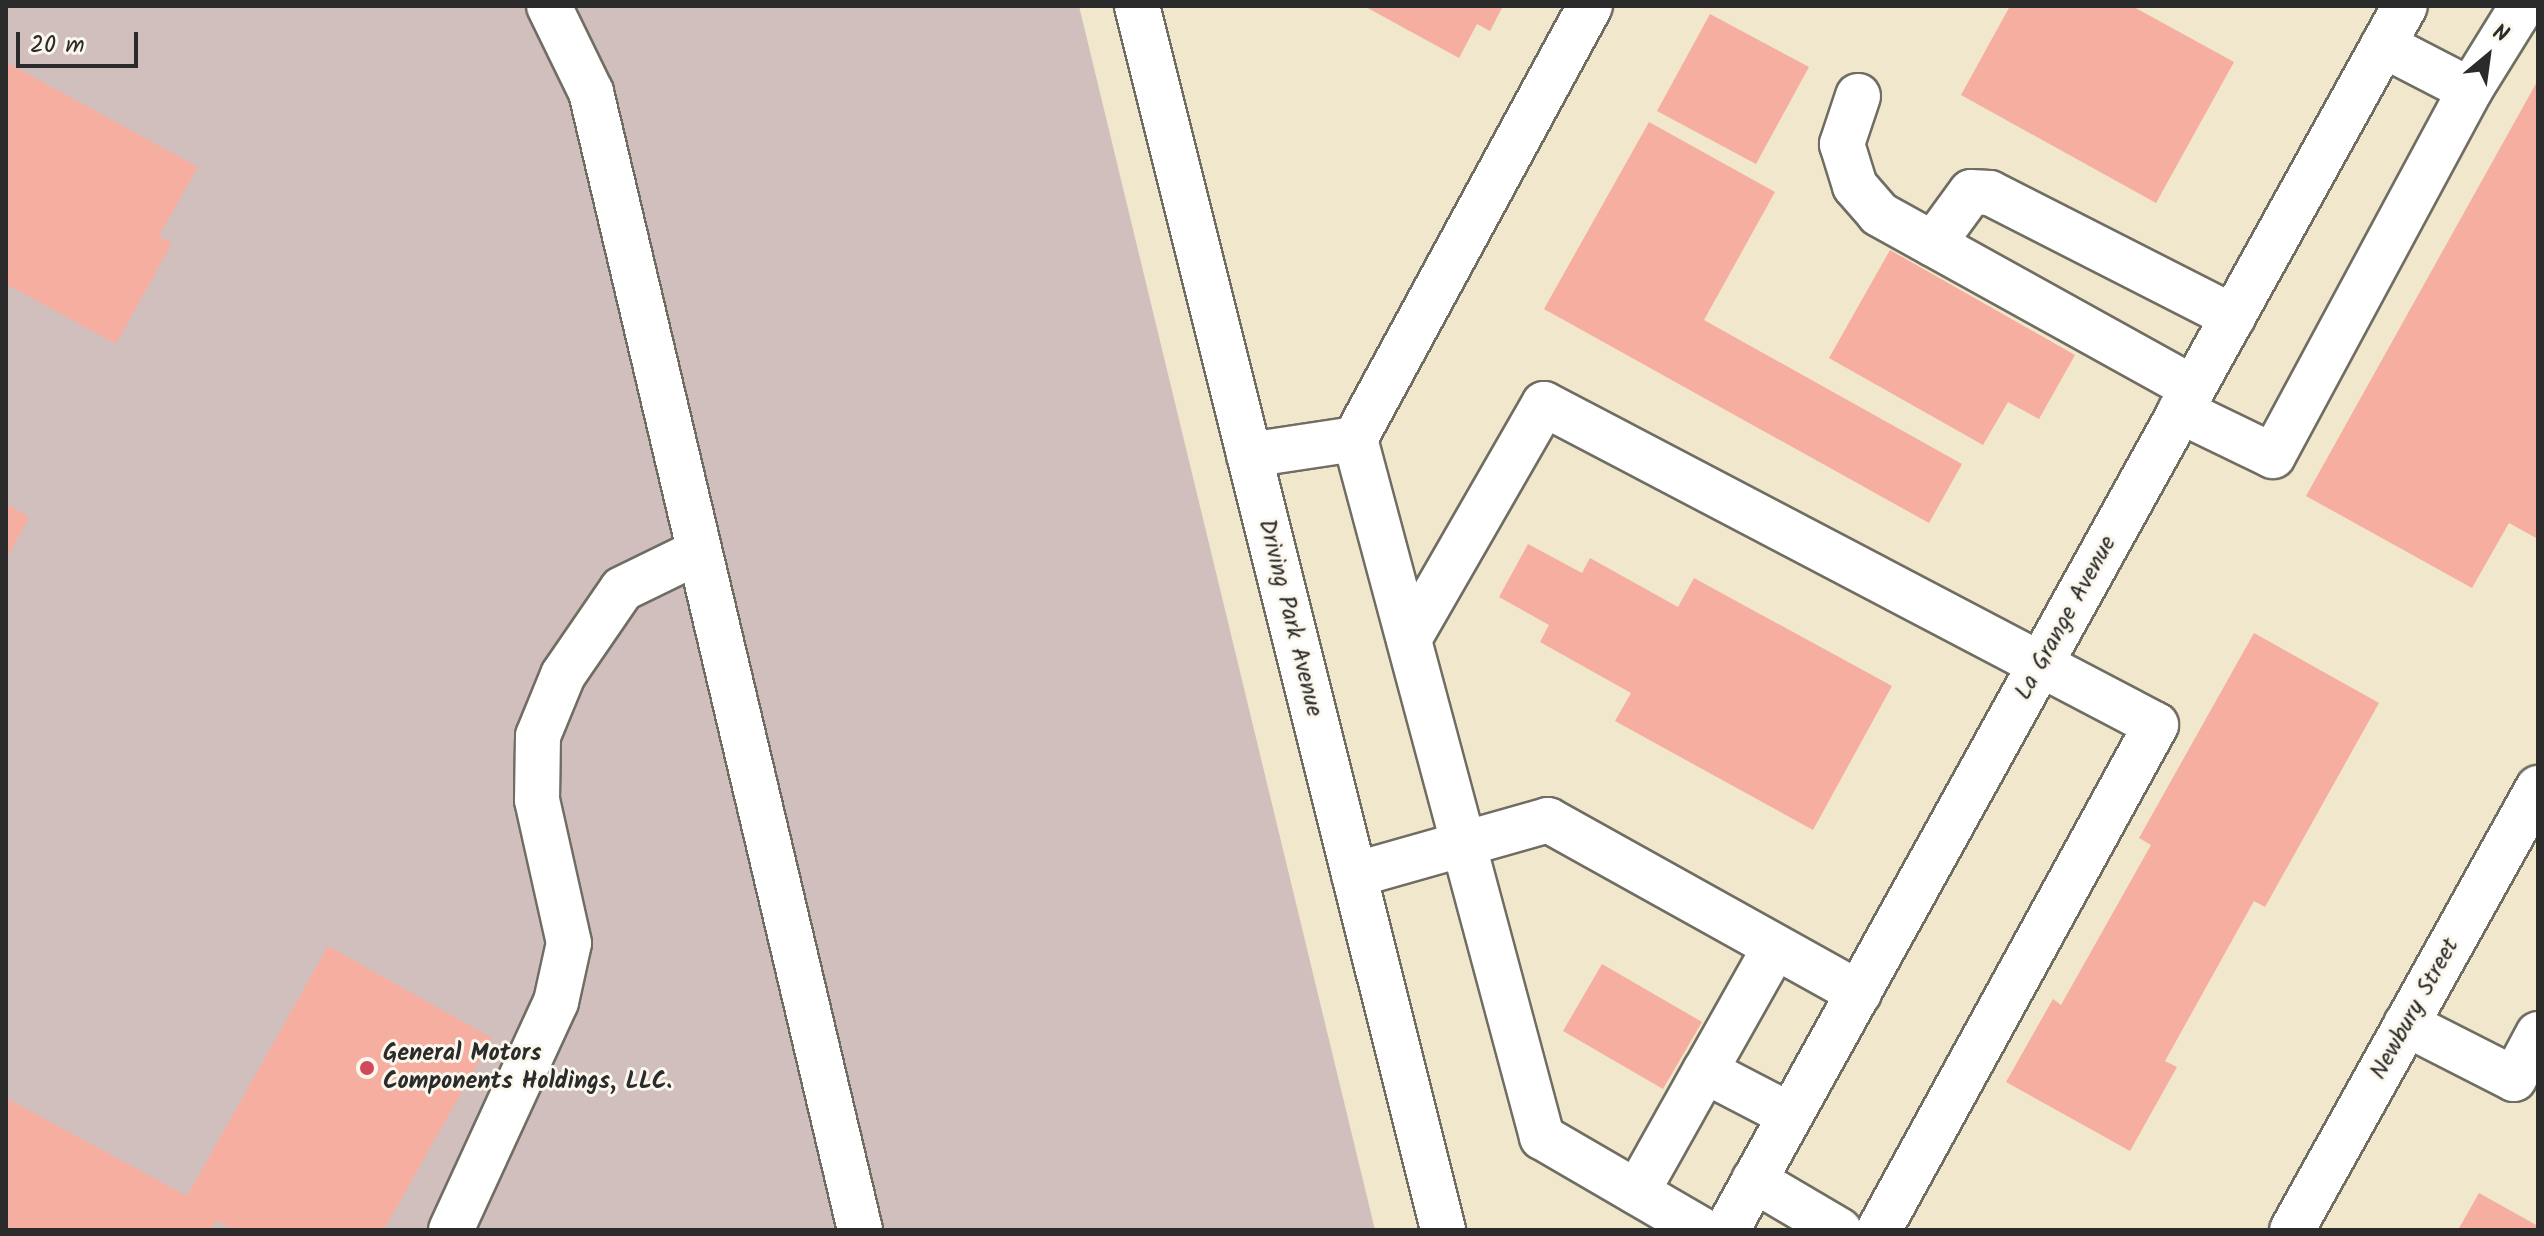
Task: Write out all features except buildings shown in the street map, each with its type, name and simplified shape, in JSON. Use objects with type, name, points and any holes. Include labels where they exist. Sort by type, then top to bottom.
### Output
[{"type":"street","points":[[549,6],[591,92],[860,1230]]},
{"type":"street","name":"Driving Park Avenue","points":[[1137,6],[1443,1230]]},
{"type":"street","points":[[1590,6],[1355,439],[1542,1137],[1702,1230]]},
{"type":"street","name":"La Grange Avenue","points":[[1727,1230],[2405,6]]},
{"type":"street","points":[[1858,96],[1842,144],[1855,186],[1879,214],[2187,399],[2273,456],[2470,90],[2522,6]]},
{"type":"street","points":[[2383,45],[2470,90]]},
{"type":"street","points":[[1933,244],[1971,192],[1990,193],[2233,317]]},
{"type":"street","points":[[1409,639],[1544,404],[2039,668],[2156,725],[1879,1230]]},
{"type":"street","points":[[1249,455],[1355,439]]},
{"type":"street","points":[[451,1230],[556,1002],[569,943],[537,800],[538,736],[563,675],[622,589],[698,552]]},
{"type":"street","name":"Newbury Street","points":[[2292,1230],[2538,788]]},
{"type":"street","points":[[1354,875],[1465,847],[1548,820],[1859,993]]},
{"type":"street","points":[[1637,1192],[1775,947]]},
{"type":"street","points":[[2406,1024],[2514,1079],[2538,1034]]},
{"type":"street","points":[[1705,1071],[1790,1115]]},
{"type":"street","points":[[1754,1180],[1839,1230]]},
{"type":"shaded area","points":[[6,6],[1079,6],[1375,1230],[6,1230]]},
{"type":"place","name":"General Motors Components Holdings, LLC.","points":[[367,1068]]}]
